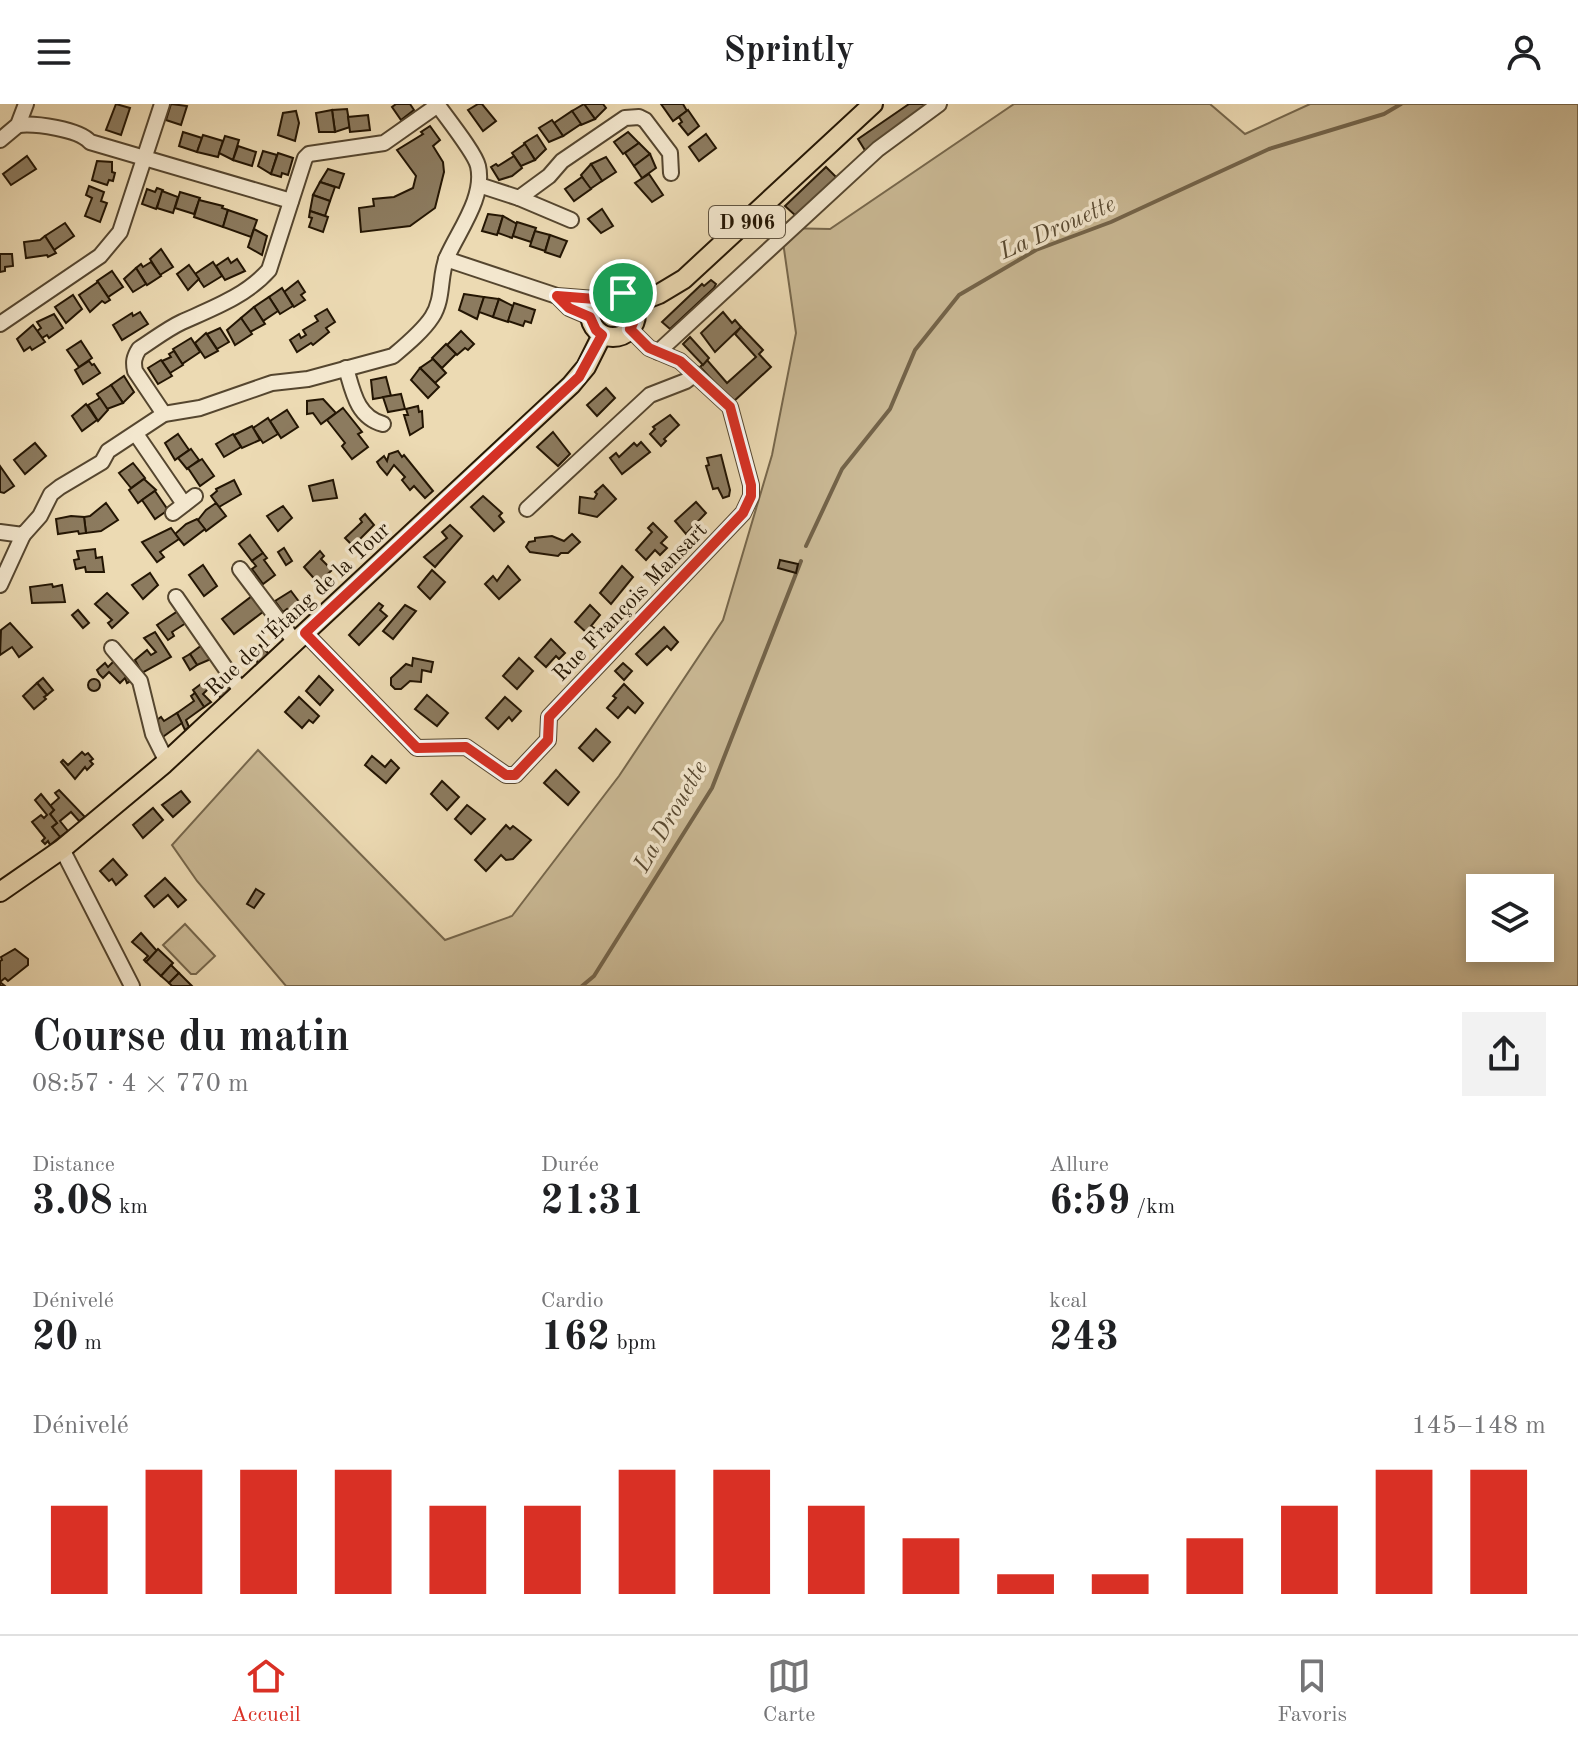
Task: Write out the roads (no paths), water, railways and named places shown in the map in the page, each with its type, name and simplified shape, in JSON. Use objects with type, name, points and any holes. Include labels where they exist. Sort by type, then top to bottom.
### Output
[{"type":"main road","name":"D 906","points":[[633,304],[659,294],[684,279],[873,104]]},
{"type":"main road","points":[[615,291],[629,297],[633,304],[635,317],[630,329],[617,336],[602,335],[596,330],[590,317],[590,307],[601,294],[615,291]]},
{"type":"main road","name":"Rue de l'Étang de la Tour","points":[[2,887],[62,849],[167,762],[571,385],[586,367],[602,335]]},
{"type":"street","points":[[0,324],[100,256],[111,245],[120,232],[162,104]]},
{"type":"street","points":[[658,352],[878,149],[939,104]]},
{"type":"street","points":[[26,105],[35,123]]},
{"type":"street","points":[[0,140],[18,125],[26,105]]},
{"type":"street","points":[[0,585],[23,535],[40,516],[51,494],[102,462],[108,451],[164,414],[200,408],[272,383],[308,379],[393,356],[432,317],[439,302],[446,259],[460,234],[479,185],[477,163],[438,105],[384,143],[309,154],[305,158],[269,270],[262,279],[218,308],[180,323],[139,349],[135,356],[135,371],[164,414]]},
{"type":"street","points":[[519,198],[549,176],[562,161],[625,118],[645,120],[670,153],[671,173]]},
{"type":"street","points":[[18,125],[35,123],[58,131],[74,132],[85,136],[90,142],[291,201]]},
{"type":"street","points":[[479,185],[571,220]]},
{"type":"street","points":[[446,259],[557,296],[595,299]]},
{"type":"street","points":[[557,296],[569,308],[590,317]]},
{"type":"street","name":"Rue François Mansart","points":[[300,637],[417,748],[466,747],[506,775],[515,775],[548,740],[549,717],[743,513],[751,496],[751,485],[730,407],[680,361],[649,348],[630,329]]},
{"type":"street","points":[[346,368],[355,398],[371,421],[383,424]]},
{"type":"street","points":[[527,509],[650,395],[686,381],[695,374]]},
{"type":"street","points":[[136,434],[184,505]]},
{"type":"street","points":[[0,532],[23,535]]},
{"type":"street","points":[[240,569],[300,637]]},
{"type":"street","points":[[176,597],[242,692]]},
{"type":"street","points":[[112,648],[140,681],[153,734],[167,762]]},
{"type":"street","points":[[62,849],[132,986]]},
{"type":"waterway","name":"La Drouette","points":[[806,546],[842,469],[890,409],[915,350],[959,295],[1036,250],[1111,222],[1269,149],[1384,114],[1401,104]]},
{"type":"waterway","name":"La Drouette","points":[[582,986],[594,976],[712,788],[801,561]]}]
